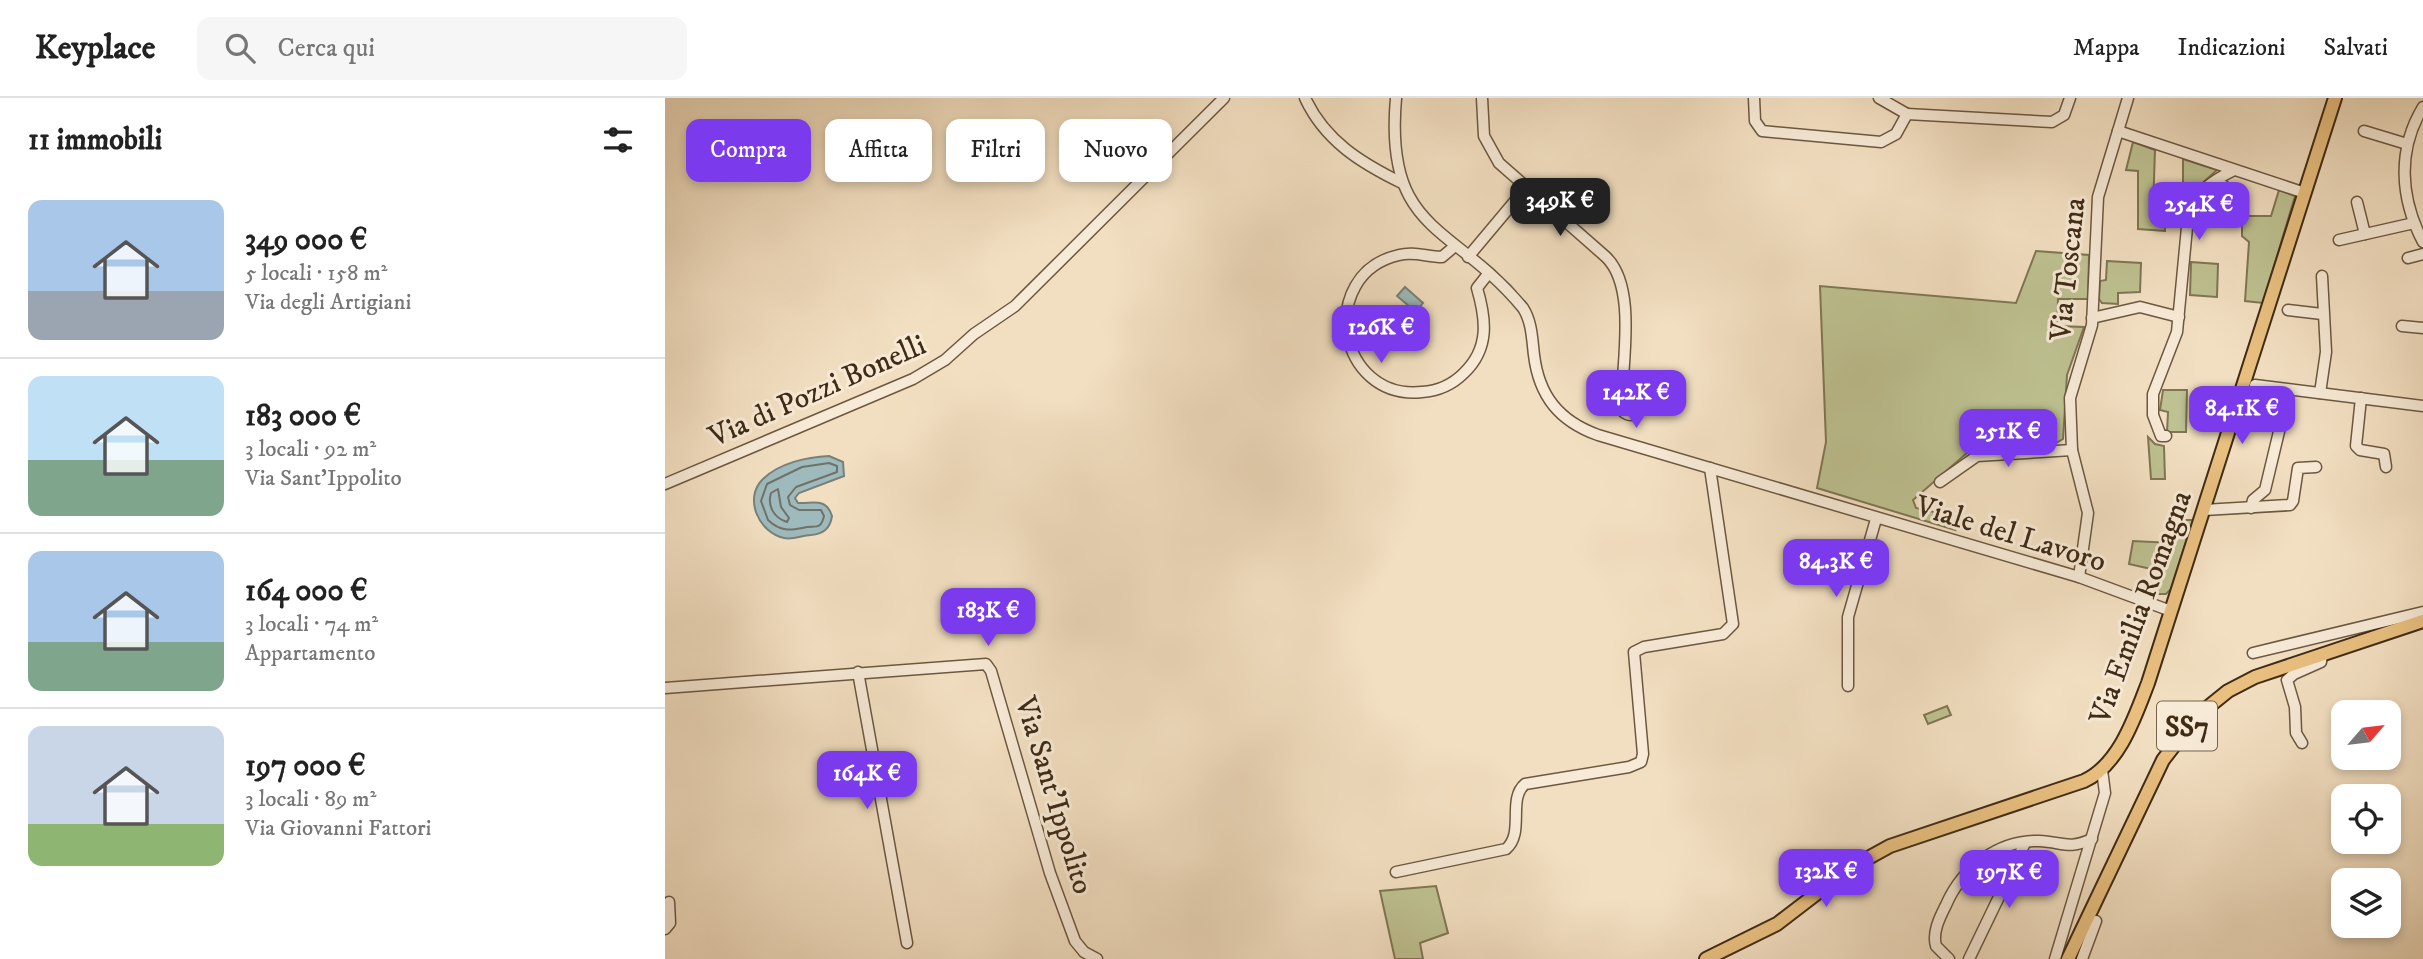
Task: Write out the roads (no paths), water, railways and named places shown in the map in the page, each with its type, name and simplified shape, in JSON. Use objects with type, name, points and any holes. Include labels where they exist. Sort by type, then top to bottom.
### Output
[{"type":"main road","name":"Via Emilia Romagna","points":[[2102,770],[2138,709],[2335,98]]},
{"type":"main road","name":"SS7","points":[[2068,959],[2094,920],[2163,760],[2191,721],[2219,697],[2245,681],[2423,621]]},
{"type":"main road","points":[[1706,959],[1777,924],[1850,868],[1897,843],[2084,781],[2102,770]]},
{"type":"street","name":"Via di Pozzi Bonelli","points":[[665,484],[895,387],[945,360],[974,334],[1014,306],[1224,98]]},
{"type":"street","points":[[1305,98],[1329,135],[1364,163],[1402,183]]},
{"type":"street","name":"Viale del Lavoro","points":[[1397,98],[1395,151],[1402,183],[1420,214],[1488,274],[1526,313],[1541,386],[1560,415],[1594,433],[2080,578],[2171,611]]},
{"type":"street","points":[[1482,98],[1482,128],[1499,163],[1525,189],[1606,257],[1619,275],[1624,301],[1622,396]]},
{"type":"street","points":[[1754,98],[1755,121],[1764,131],[1883,141],[1896,134],[1907,114]]},
{"type":"street","points":[[1879,98],[1907,114],[2052,122],[2064,115],[2070,98]]},
{"type":"street","name":"Via Toscana","points":[[2080,578],[2088,513],[2072,450],[2071,393],[2092,318],[2098,197],[2128,98]]},
{"type":"street","points":[[2423,107],[2407,144],[2405,187],[2414,223],[2423,242]]},
{"type":"street","points":[[2117,131],[2305,193]]},
{"type":"street","points":[[2364,131],[2407,144]]},
{"type":"street","points":[[2166,436],[2161,436],[2155,427],[2154,394],[2174,344],[2179,317],[2183,242],[2195,199],[2205,188],[2234,170]]},
{"type":"street","points":[[2224,186],[2224,215]]},
{"type":"street","points":[[1468,257],[1525,189]]},
{"type":"street","points":[[2195,199],[2224,200]]},
{"type":"street","points":[[2357,202],[2365,233]]},
{"type":"street","points":[[2339,240],[2414,223]]},
{"type":"street","points":[[1455,246],[1442,257],[1411,253],[1394,257],[1374,267],[1358,284],[1347,306],[1346,328],[1354,356],[1370,376],[1393,389],[1415,393],[1439,389],[1462,375],[1475,360],[1483,341],[1485,314],[1477,288],[1488,274]]},
{"type":"street","points":[[2408,258],[2423,254]]},
{"type":"street","points":[[2320,393],[2326,357],[2322,276]]},
{"type":"street","points":[[2092,318],[2140,307],[2179,317]]},
{"type":"street","points":[[2288,310],[2322,314]]},
{"type":"street","points":[[2402,326],[2423,328]]},
{"type":"street","points":[[2255,385],[2423,405]]},
{"type":"street","points":[[2252,508],[2253,500],[2264,492],[2288,394]]},
{"type":"street","points":[[2361,398],[2356,446],[2360,450],[2385,454],[2386,467]]},
{"type":"street","points":[[1940,482],[1977,456],[2072,450]]},
{"type":"street","points":[[2203,510],[2291,504],[2298,468],[2316,467]]},
{"type":"street","points":[[1396,872],[1504,850],[1514,838],[1519,791],[1525,785],[1629,767],[1641,762],[1643,754],[1634,652],[1644,647],[1723,634],[1733,624],[1710,468]]},
{"type":"street","name":"Viale del Lavoro","points":[[1848,686],[1848,617],[1877,519]]},
{"type":"street","points":[[2253,653],[2423,612]]},
{"type":"street","points":[[2302,743],[2295,733],[2295,707],[2287,680],[2321,662],[2322,654]]},
{"type":"street","name":"Via Sant'Ippolito","points":[[665,688],[981,663],[988,666],[1047,864],[1071,932],[1081,948],[1097,959]]},
{"type":"street","points":[[858,672],[907,943]]},
{"type":"street","points":[[2055,959],[2105,793],[2102,770]]},
{"type":"street","points":[[1949,959],[1937,949],[1934,937],[1954,891],[1985,856],[2025,843],[2042,841],[2071,846],[2092,839]]},
{"type":"street","points":[[1969,959],[2025,843]]},
{"type":"street","points":[[665,929],[670,924],[669,902]]},
{"type":"street","points":[[2082,959],[2094,920]]},
{"type":"water","points":[[1405,287],[1423,303],[1416,312],[1397,296]]},
{"type":"water","points":[[829,456],[843,462],[844,476],[799,493],[795,498],[798,503],[818,503],[826,506],[832,516],[828,527],[819,533],[791,538],[775,535],[767,529],[754,505],[757,487],[763,479],[794,462]]}]
